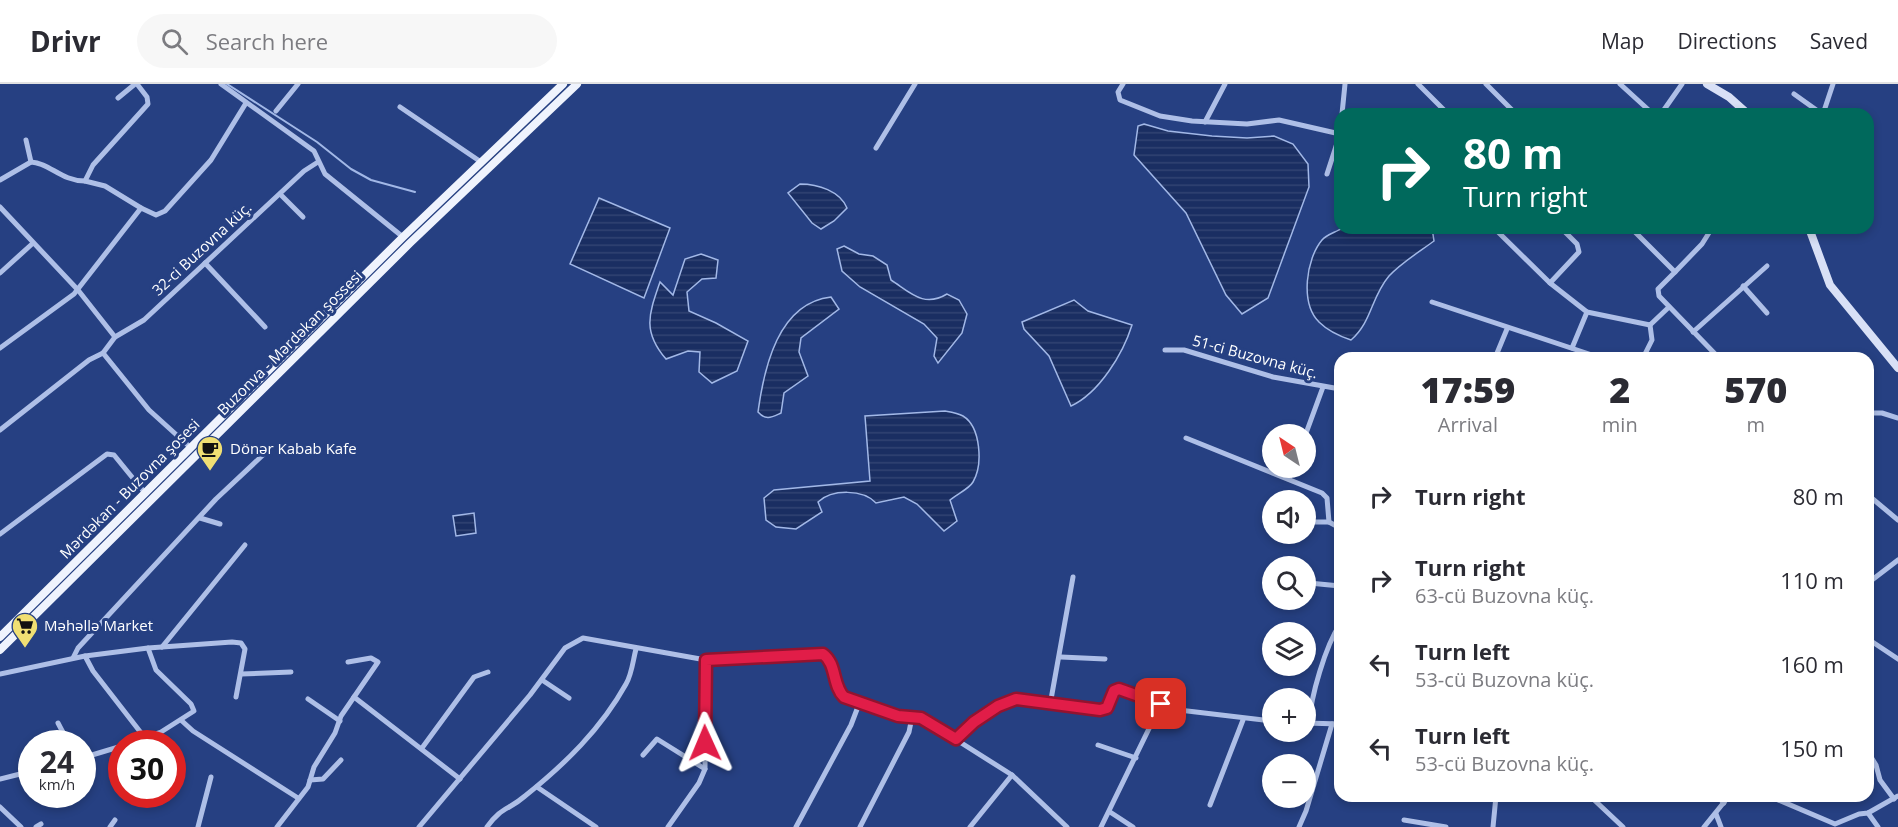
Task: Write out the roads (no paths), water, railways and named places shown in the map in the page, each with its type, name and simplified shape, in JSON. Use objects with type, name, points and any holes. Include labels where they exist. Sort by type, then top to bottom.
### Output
[{"type":"main road","name":"Mərdəkan - Buzovna şosesi","points":[[0,637],[403,237],[563,84]]},
{"type":"main road","name":"Buzonva - Mərdəkan şossesi","points":[[0,650],[404,250],[577,84]]},
{"type":"street","points":[[85,181],[93,165],[148,104],[147,97],[136,84],[118,98]]},
{"type":"street","points":[[221,84],[314,151],[325,174],[403,237]]},
{"type":"street","points":[[276,111],[298,84]]},
{"type":"street","points":[[876,148],[915,84]]},
{"type":"street","points":[[1123,84],[1118,97],[1123,102],[1160,116],[1205,122],[1247,124],[1279,120],[1334,133]]},
{"type":"street","points":[[1205,122],[1225,84]]},
{"type":"street","points":[[1343,108],[1345,84]]},
{"type":"street","points":[[1418,84],[1442,108]]},
{"type":"street","points":[[1486,84],[1510,108]]},
{"type":"street","points":[[1620,84],[1646,108]]},
{"type":"street","points":[[1664,108],[1682,84]]},
{"type":"street","points":[[1707,84],[1742,108]]},
{"type":"street","points":[[1824,108],[1833,84]]},
{"type":"street","points":[[1794,94],[1814,108]]},
{"type":"street","points":[[0,180],[30,162],[43,165],[64,178],[105,186],[156,215],[165,211],[211,160],[246,103]]},
{"type":"street","points":[[400,107],[481,162]]},
{"type":"street","points":[[26,140],[30,162]]},
{"type":"street","points":[[1327,174],[1334,152]]},
{"type":"street","name":"32-ci Buzovna küç.","points":[[0,430],[89,360],[103,353],[115,337],[144,320],[280,194],[318,162]]},
{"type":"street","points":[[280,194],[303,217]]},
{"type":"street","points":[[0,207],[32,244],[78,290],[115,337]]},
{"type":"street","points":[[0,348],[78,290],[141,208]]},
{"type":"street","points":[[1500,234],[1550,283],[1587,312],[1650,325]]},
{"type":"street","points":[[1550,283],[1579,252],[1577,244],[1567,234]]},
{"type":"street","points":[[1637,234],[1675,272]]},
{"type":"street","points":[[1708,234],[1702,244],[1657,292],[1713,352]]},
{"type":"street","points":[[1811,234],[1830,285],[1898,368]]},
{"type":"street","points":[[0,273],[32,244]]},
{"type":"street","points":[[205,263],[265,327]]},
{"type":"street","points":[[1693,332],[1767,266]]},
{"type":"street","points":[[1743,286],[1767,313]]},
{"type":"street","points":[[1432,302],[1507,329],[1584,352]]},
{"type":"street","points":[[1650,325],[1670,307]]},
{"type":"street","points":[[1572,348],[1587,312]]},
{"type":"street","points":[[1646,352],[1652,340],[1650,325]]},
{"type":"street","points":[[1497,352],[1507,329]]},
{"type":"street","name":"51-ci Buzovna küç.","points":[[1165,350],[1184,350],[1273,377],[1334,388]]},
{"type":"street","points":[[103,353],[149,410],[191,448]]},
{"type":"street","points":[[1309,424],[1323,387]]},
{"type":"street","points":[[1874,414],[1898,418]]},
{"type":"street","points":[[1186,438],[1326,495],[1329,522]]},
{"type":"street","points":[[0,534],[107,454],[114,456],[146,493]]},
{"type":"street","points":[[73,658],[78,648],[216,499],[264,454]]},
{"type":"street","points":[[1874,500],[1898,520]]},
{"type":"street","points":[[200,518],[220,524]]},
{"type":"street","points":[[1316,522],[1329,522],[1334,525]]},
{"type":"street","points":[[162,647],[245,545]]},
{"type":"street","points":[[1874,578],[1898,560]]},
{"type":"street","points":[[1050,705],[1061,657],[1073,577]]},
{"type":"street","points":[[1316,584],[1334,585]]},
{"type":"street","points":[[1316,691],[1334,634]]},
{"type":"street","points":[[422,826],[542,680],[565,648],[578,639],[596,639],[636,649],[706,660],[823,654],[830,662],[841,694],[859,704],[925,720],[1012,775],[1067,827]]},
{"type":"street","points":[[0,674],[85,656],[148,648],[241,643],[245,654],[236,697]]},
{"type":"street","points":[[1874,643],[1898,659]]},
{"type":"street","points":[[148,648],[156,670],[194,708],[191,714],[182,721],[162,730]]},
{"type":"street","points":[[487,827],[498,811],[517,802],[537,787],[602,724],[627,683],[636,649]]},
{"type":"street","points":[[85,656],[93,671],[139,730]]},
{"type":"street","points":[[1061,657],[1105,659]]},
{"type":"street","points":[[277,827],[310,780],[314,767],[336,733],[340,721],[378,662],[371,658],[348,662]]},
{"type":"street","points":[[668,827],[699,783],[705,769],[706,660]]},
{"type":"street","points":[[241,674],[291,672]]},
{"type":"street","points":[[422,748],[474,677],[489,672]]},
{"type":"street","points":[[542,680],[569,698]]},
{"type":"street","points":[[956,739],[974,722],[1008,701],[1026,700],[1050,705],[1104,710],[1109,705],[1114,691],[1119,689],[1161,704],[1243,720],[1262,721]]},
{"type":"street","points":[[354,697],[460,779]]},
{"type":"street","points":[[308,699],[340,721]]},
{"type":"street","points":[[796,827],[851,725],[859,704]]},
{"type":"street","points":[[1101,827],[1110,813],[1161,704]]},
{"type":"street","points":[[860,827],[909,732],[912,717]]},
{"type":"street","points":[[1210,805],[1243,720]]},
{"type":"street","points":[[182,721],[298,798]]},
{"type":"street","points":[[58,723],[62,730]]},
{"type":"street","points":[[1299,827],[1332,724],[1316,723]]},
{"type":"street","points":[[643,755],[657,739],[705,769]]},
{"type":"street","points":[[1098,745],[1136,758]]},
{"type":"street","points":[[310,780],[323,779],[341,759]]},
{"type":"street","points":[[1783,802],[1838,826],[1859,814],[1868,813],[1896,797],[1880,780],[1874,762]]},
{"type":"street","points":[[0,779],[18,774]]},
{"type":"street","points":[[970,827],[1012,775]]},
{"type":"street","points":[[198,827],[211,777]]},
{"type":"street","points":[[537,787],[596,827]]},
{"type":"street","points":[[1493,827],[1495,802]]},
{"type":"street","points":[[1596,802],[1623,827]]},
{"type":"street","points":[[1704,827],[1724,803]]},
{"type":"street","points":[[0,807],[21,827]]},
{"type":"street","points":[[1110,813],[1133,827]]},
{"type":"street","points":[[1868,813],[1878,827]]},
{"type":"street","points":[[1716,814],[1721,827]]},
{"type":"street","points":[[110,827],[115,820]]},
{"type":"street","points":[[1404,820],[1446,827]]},
{"type":"water","points":[[1144,124],[1168,131],[1212,136],[1247,138],[1274,136],[1293,144],[1308,164],[1309,187],[1268,298],[1242,314],[1226,295],[1186,213],[1134,155],[1138,126]]},
{"type":"water","points":[[800,184],[814,185],[834,193],[847,208],[834,221],[821,229],[812,223],[788,193]]},
{"type":"water","points":[[599,198],[670,228],[644,298],[570,264]]},
{"type":"water","points":[[1334,232],[1433,234],[1434,241],[1389,276],[1378,292],[1368,317],[1351,340],[1334,333],[1319,322],[1309,304],[1307,281],[1309,269],[1316,248],[1324,238]]},
{"type":"water","points":[[844,246],[859,254],[873,256],[887,265],[891,280],[911,294],[931,300],[947,294],[959,300],[967,314],[962,333],[938,363],[934,356],[937,338],[924,324],[860,287],[842,271],[837,249]]},
{"type":"water","points":[[701,254],[718,260],[716,278],[702,279],[687,292],[689,311],[748,341],[737,371],[712,383],[699,372],[700,352],[688,351],[666,359],[653,340],[650,322],[660,282],[673,295],[685,259]]},
{"type":"water","points":[[831,297],[839,309],[801,338],[799,352],[808,376],[784,393],[781,413],[764,417],[758,412],[764,376],[777,340],[786,324],[798,311],[813,302]]},
{"type":"water","points":[[1074,300],[1088,311],[1132,325],[1123,348],[1109,372],[1091,392],[1071,406],[1049,356],[1024,329],[1022,322]]},
{"type":"water","points":[[945,411],[961,415],[969,421],[977,437],[979,457],[976,475],[971,485],[950,500],[957,521],[944,531],[917,504],[904,497],[876,503],[863,495],[847,492],[831,495],[818,502],[822,512],[796,529],[776,527],[766,520],[764,498],[774,490],[870,481],[865,416]]},
{"type":"water","points":[[474,513],[476,533],[456,536],[453,516]]},
{"type":"waterway","points":[[227,84],[317,142],[351,169],[371,180],[415,192]]},
{"type":"place","name":"Dönər Kabab Kafe","points":[[210,472]]},
{"type":"place","name":"Məhəllə Market","points":[[25,649]]}]
